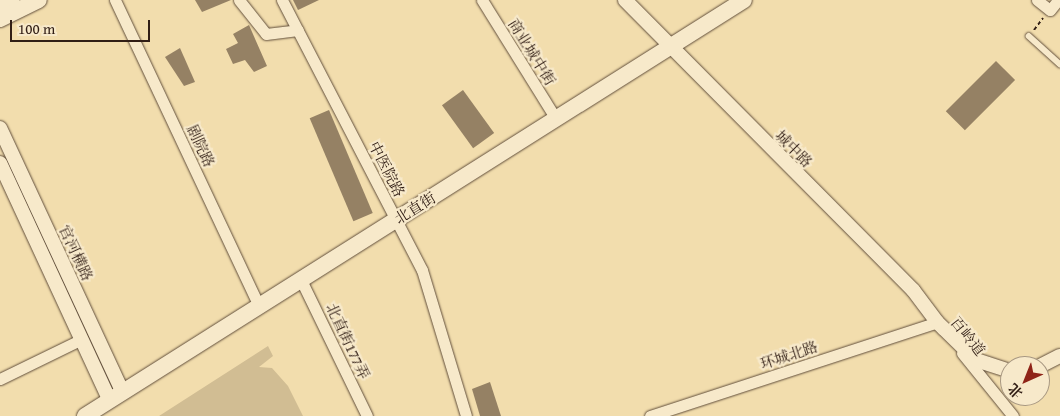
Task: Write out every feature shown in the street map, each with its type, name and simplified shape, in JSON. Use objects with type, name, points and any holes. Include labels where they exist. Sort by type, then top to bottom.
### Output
[{"type":"main road","points":[[0,6],[12,0]]},
{"type":"main road","points":[[0,19],[39,0]]},
{"type":"main road","name":"北直街","points":[[85,416],[744,0]]},
{"type":"street","name":"剧院路","points":[[115,0],[259,306]]},
{"type":"street","points":[[239,0],[266,34],[298,30]]},
{"type":"street","name":"中医院路","points":[[282,0],[422,270],[466,416]]},
{"type":"street","name":"商业城中街","points":[[482,0],[556,119]]},
{"type":"street","name":"城中路","points":[[625,0],[669,48],[913,290],[937,322],[976,360],[1000,368]]},
{"type":"street","points":[[1037,0],[1050,10],[1058,0]]},
{"type":"street","name":"官河横路","points":[[0,128],[116,395]]},
{"type":"street","name":"官河横路","points":[[0,163],[82,339],[116,395]]},
{"type":"street","name":"北直街177弄","points":[[301,280],[367,416]]},
{"type":"street","name":"环城北路","points":[[650,416],[937,322]]},
{"type":"street","name":"百岭道","points":[[937,322],[1012,416]]},
{"type":"street","points":[[0,379],[82,339]]},
{"type":"lane","points":[[1029,36],[1060,64]]},
{"type":"path","points":[[1029,36],[1050,10]]},
{"type":"shaded area","points":[[268,346],[273,356],[259,367],[272,368],[288,386],[303,416],[159,416]]},
{"type":"building","points":[[195,0],[231,0],[202,12]]},
{"type":"building","points":[[293,0],[319,0],[298,10]]},
{"type":"building","points":[[249,25],[267,66],[254,72],[245,60],[233,64],[226,49],[238,43],[233,34]]},
{"type":"building","points":[[180,48],[195,82],[184,86],[165,57]]},
{"type":"building","points":[[996,61],[1015,80],[965,130],[946,111]]},
{"type":"building","points":[[463,90],[494,133],[473,148],[442,105]]},
{"type":"building","points":[[329,110],[373,213],[353,221],[310,118]]},
{"type":"building","points":[[490,382],[501,416],[480,416],[472,389]]}]
